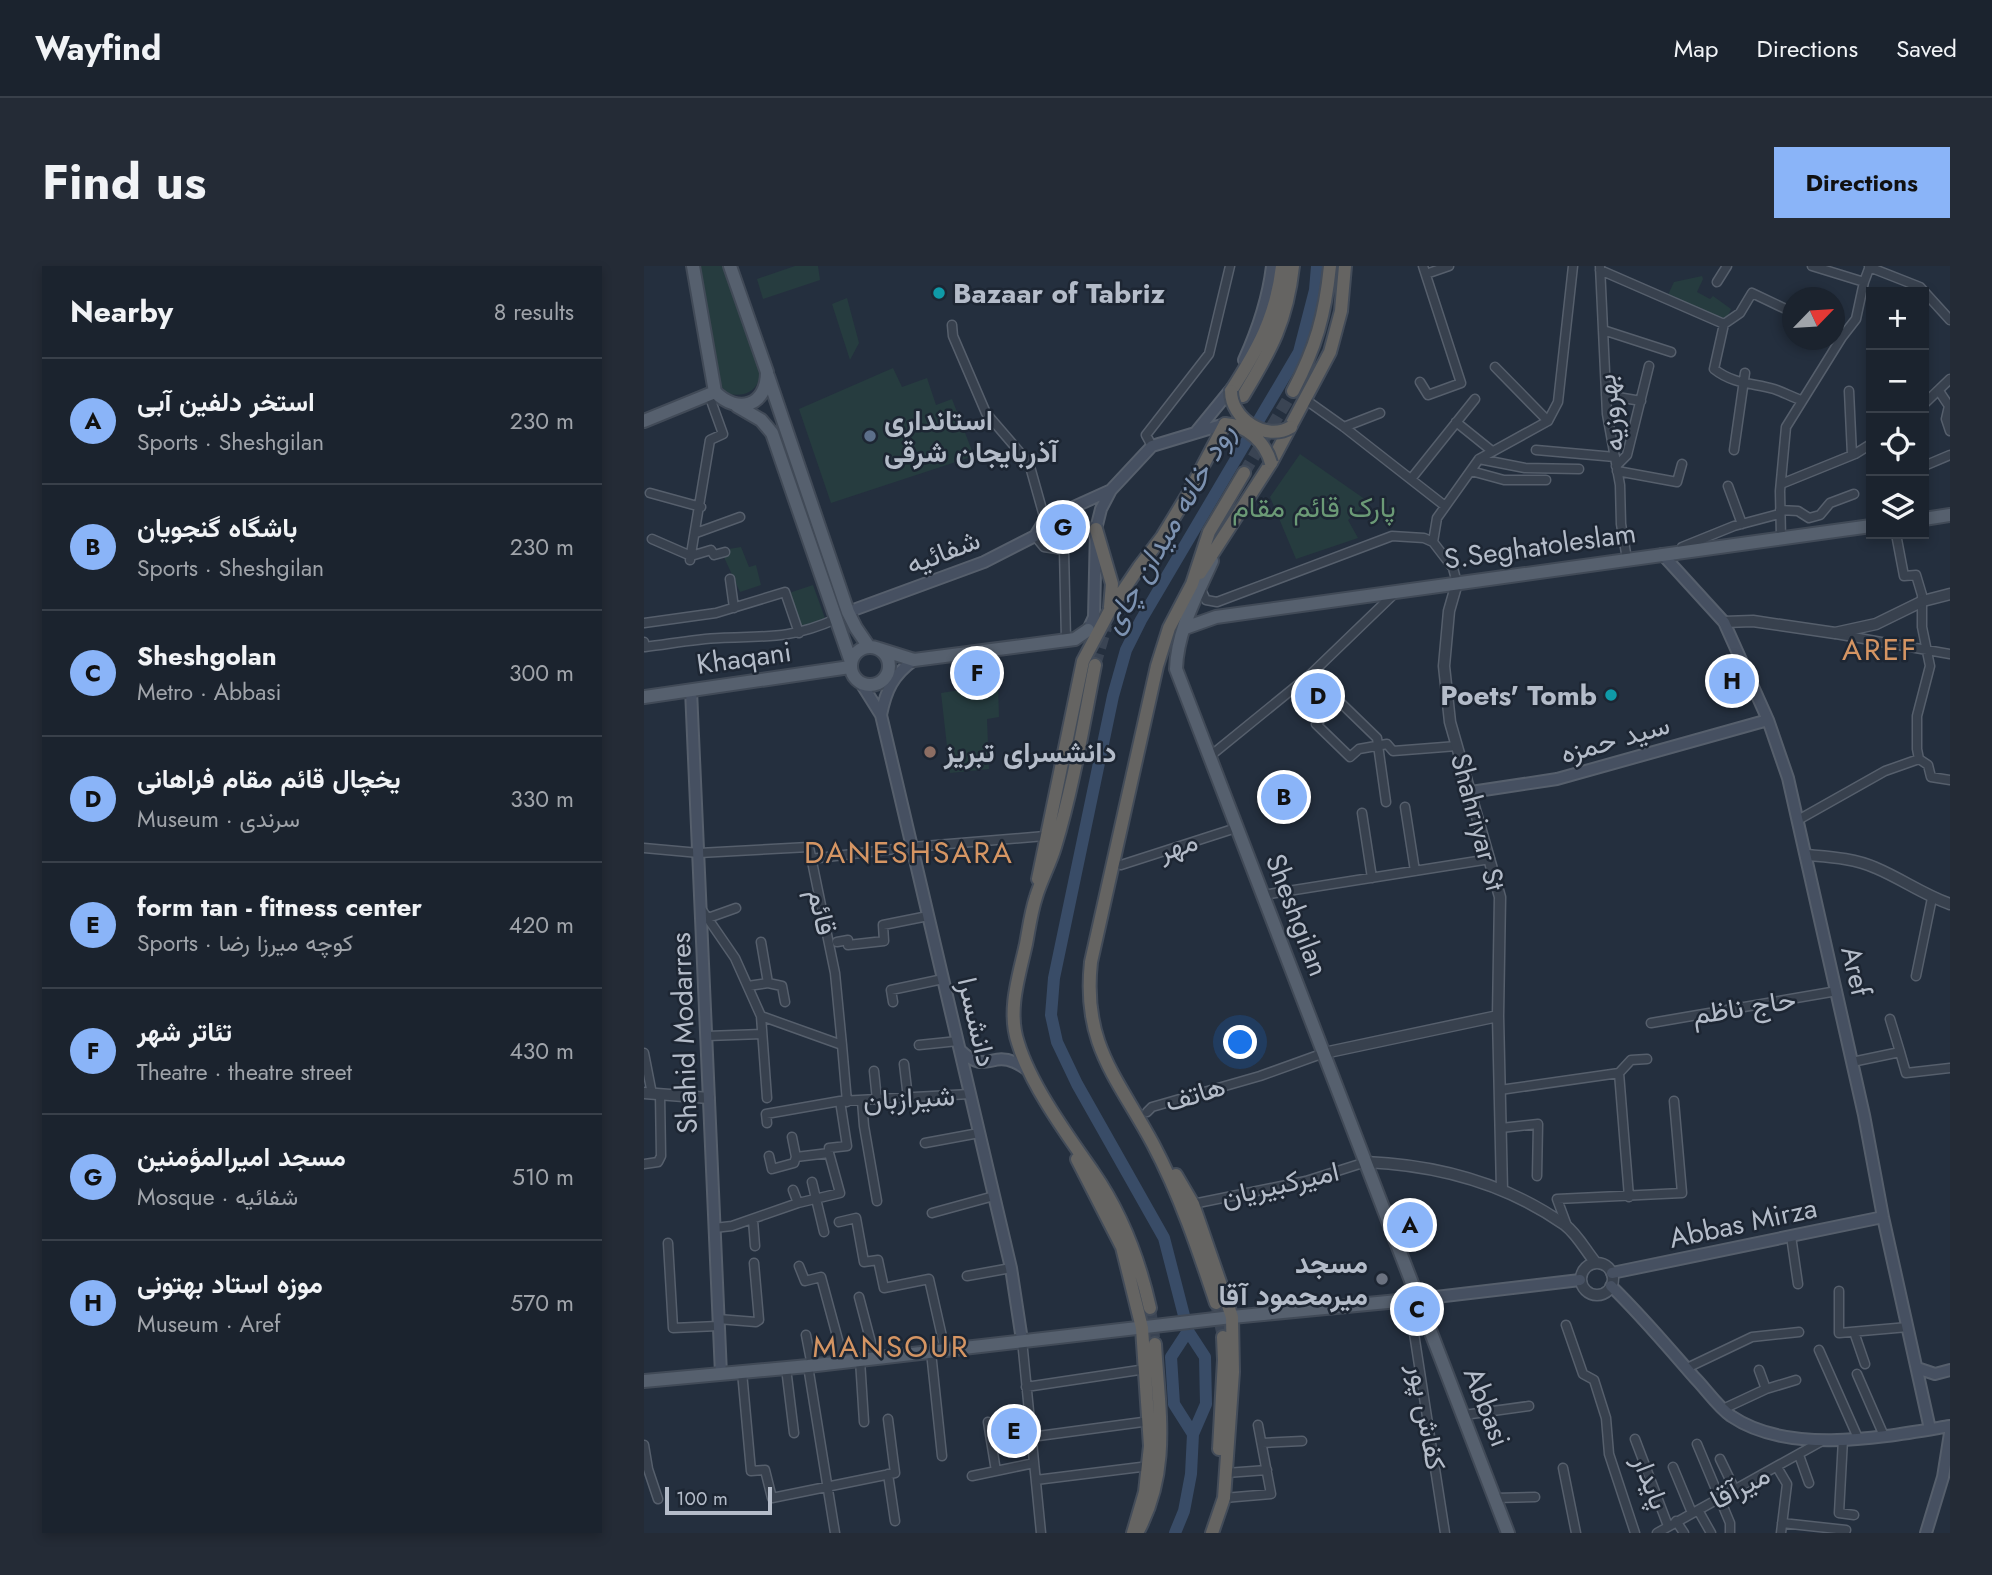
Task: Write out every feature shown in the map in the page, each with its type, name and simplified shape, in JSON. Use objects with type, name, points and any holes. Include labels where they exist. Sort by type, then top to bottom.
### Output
[{"type":"highway","points":[[1237,394],[1269,326],[1282,266]]},
{"type":"highway","points":[[1291,427],[1268,433],[1240,415],[1231,402],[1279,333],[1293,266]]},
{"type":"highway","points":[[1293,391],[1318,338],[1330,266]]},
{"type":"highway","points":[[1212,1533],[1224,1498],[1233,1372],[1231,1317],[1193,1204],[1116,1084],[1101,1052],[1091,1018],[1088,991],[1091,961],[1157,666],[1169,628],[1271,463],[1331,352],[1346,268]]},
{"type":"highway","points":[[1135,1533],[1149,1465],[1150,1421],[1143,1328],[1122,1247],[1018,1044],[1014,1002],[1045,836],[1083,661],[1110,610],[1162,537],[1187,496],[1225,424],[1234,424],[1263,443],[1271,463]]},
{"type":"highway","points":[[1196,586],[1209,532],[1244,472]]},
{"type":"highway","points":[[1096,529],[1112,584],[1110,610]]},
{"type":"highway","points":[[1035,898],[1055,848],[1084,722],[1094,665]]},
{"type":"highway","points":[[1070,1143],[1094,1173],[1130,1239],[1150,1308]]},
{"type":"highway","points":[[1153,1144],[1186,1214],[1216,1303]]},
{"type":"highway","points":[[1212,1533],[1219,1463],[1223,1337]]},
{"type":"highway","points":[[1135,1533],[1154,1498],[1160,1472],[1155,1344]]},
{"type":"main road","points":[[693,266],[712,393],[762,421],[772,433],[851,664],[853,677],[861,683],[881,715]]},
{"type":"main road","points":[[730,266],[848,612],[856,628],[889,660],[887,675],[876,685],[861,683]]},
{"type":"main road","points":[[1196,432],[1237,394],[1269,292],[1272,266]]},
{"type":"main road","points":[[733,404],[744,405],[763,394],[767,372]]},
{"type":"main road","points":[[644,421],[712,393]]},
{"type":"main road","points":[[762,421],[765,413],[769,411],[781,415]]},
{"type":"main road","points":[[851,664],[856,653],[874,648],[914,660],[1075,639],[1088,630],[1094,617],[1096,529],[1101,509],[1111,490],[1152,446],[1225,424]]},
{"type":"main road","points":[[1035,536],[1045,520],[1111,490]]},
{"type":"main road","points":[[1929,518],[1950,515]]},
{"type":"main road","name":"S.Seghatoleslam","points":[[1185,628],[1216,617],[1866,527]]},
{"type":"main road","name":"شفائیه","points":[[848,612],[984,562],[1035,536]]},
{"type":"main road","name":"Aref","points":[[1662,554],[1724,622],[1768,720],[1788,778],[1837,991],[1930,1430]]},
{"type":"main road","name":"Sheshgilan","points":[[1196,586],[1177,655],[1176,669],[1366,1162],[1414,1300]]},
{"type":"main road","points":[[832,669],[840,649],[841,634]]},
{"type":"main road","points":[[881,715],[888,688],[895,676],[914,660]]},
{"type":"main road","name":"Khaqani","points":[[644,697],[851,664]]},
{"type":"main road","name":"Shahid Modarres","points":[[691,690],[699,853],[705,914],[709,1098],[721,1374]]},
{"type":"main road","name":"دانشسرا","points":[[881,715],[1011,1268],[1022,1340]]},
{"type":"main road","name":"سید حمزه","points":[[1471,792],[1557,779],[1768,720]]},
{"type":"main road","points":[[959,1046],[971,1060],[980,1063],[1014,1061],[1031,1072]]},
{"type":"main road","name":"Abbas Mirza","points":[[1612,1273],[1883,1217]]},
{"type":"main road","points":[[644,1381],[810,1366],[1215,1318],[1414,1300],[1580,1280]]},
{"type":"main road","points":[[1611,1286],[1636,1310],[1723,1409],[1757,1429],[1823,1440],[1884,1436],[1950,1426]]},
{"type":"main road","name":"Abbasi","points":[[1414,1300],[1464,1415],[1508,1533]]},
{"type":"main road","points":[[1917,1368],[1935,1374],[1950,1370]]},
{"type":"main road","points":[[1926,1533],[1943,1477],[1950,1433]]},
{"type":"street","points":[[1152,446],[1146,435],[1209,354],[1230,266]]},
{"type":"street","points":[[1420,382],[1428,395],[1461,383],[1424,270],[1449,266]]},
{"type":"street","points":[[1457,583],[1453,568],[1438,552],[1433,542],[1437,518],[1479,459],[1548,421],[1559,402],[1573,266]]},
{"type":"street","points":[[1717,282],[1727,266]]},
{"type":"street","points":[[1812,266],[1864,282]]},
{"type":"street","points":[[1781,538],[1780,484],[1786,427],[1856,319],[1870,267],[1920,288],[1950,320]]},
{"type":"street","points":[[1600,268],[1724,324]]},
{"type":"street","name":"بهروزیه","points":[[1600,268],[1606,395],[1627,559]]},
{"type":"street","points":[[1782,307],[1752,293],[1740,313],[1724,324],[1714,369],[1726,378],[1774,389],[1801,400]]},
{"type":"street","points":[[952,325],[953,336],[986,413],[1028,463],[1045,520]]},
{"type":"street","points":[[1603,330],[1671,352]]},
{"type":"street","points":[[1616,465],[1627,455],[1649,366]]},
{"type":"street","points":[[1495,367],[1548,421]]},
{"type":"street","points":[[1734,450],[1745,373]]},
{"type":"street","points":[[1929,400],[1950,379]]},
{"type":"street","points":[[1849,391],[1852,456]]},
{"type":"street","points":[[1939,391],[1949,406],[1946,419],[1950,431]]},
{"type":"street","points":[[691,558],[710,440],[723,435],[712,393]]},
{"type":"street","points":[[1606,395],[1641,401]]},
{"type":"street","points":[[1411,479],[1475,399]]},
{"type":"street","points":[[1306,400],[1445,506]]},
{"type":"street","points":[[1344,427],[1380,413]]},
{"type":"street","points":[[1456,422],[1492,451]]},
{"type":"street","points":[[1780,484],[1852,456],[1866,447]]},
{"type":"street","points":[[1536,450],[1616,465],[1677,482],[1682,464]]},
{"type":"street","points":[[1929,464],[1950,455]]},
{"type":"street","points":[[1479,459],[1525,468],[1579,469]]},
{"type":"street","points":[[1471,471],[1504,480],[1546,480]]},
{"type":"street","points":[[1728,486],[1742,524]]},
{"type":"street","points":[[650,493],[701,508]]},
{"type":"street","points":[[1682,552],[1682,547],[1780,512],[1798,510],[1809,518],[1820,515],[1830,503],[1854,494]]},
{"type":"street","points":[[696,533],[740,517]]},
{"type":"street","points":[[1035,536],[1044,547],[1064,550],[1066,640]]},
{"type":"street","points":[[652,538],[691,558],[712,550],[714,555],[725,552]]},
{"type":"street","points":[[1196,586],[1206,600],[1217,601],[1384,538],[1424,538],[1433,542]]},
{"type":"street","points":[[1897,539],[1904,576],[1916,575],[1923,601],[1922,627],[1930,666],[1917,716],[1919,760]]},
{"type":"street","points":[[730,579],[734,608]]},
{"type":"street","name":"Shahriyar St","points":[[1457,583],[1449,611],[1444,666],[1450,722],[1500,897],[1498,1016],[1502,1190]]},
{"type":"street","points":[[1209,757],[1311,674],[1397,591]]},
{"type":"street","points":[[644,623],[702,616],[785,592],[799,634]]},
{"type":"street","points":[[1835,634],[1876,624],[1923,601],[1950,594]]},
{"type":"street","points":[[644,642],[645,647],[706,639],[776,637],[799,634],[836,619]]},
{"type":"street","points":[[1724,622],[1753,621],[1950,654]]},
{"type":"street","points":[[1311,674],[1377,738],[1386,802]]},
{"type":"street","points":[[1339,701],[1316,724],[1350,757],[1359,748],[1387,744],[1393,751],[1457,746]]},
{"type":"street","points":[[1798,820],[1885,771],[1919,760],[1928,765],[1931,777],[1950,780]]},
{"type":"street","points":[[1405,807],[1415,871]]},
{"type":"street","points":[[1362,813],[1372,878]]},
{"type":"street","name":"مهر","points":[[1121,865],[1236,828]]},
{"type":"street","points":[[810,859],[1045,836]]},
{"type":"street","points":[[644,848],[699,853]]},
{"type":"street","name":"قائم","points":[[699,853],[809,848],[835,973],[844,1102]]},
{"type":"street","points":[[1807,855],[1854,860],[1950,904]]},
{"type":"street","points":[[1263,895],[1490,859]]},
{"type":"street","points":[[1916,976],[1932,898]]},
{"type":"street","points":[[736,908],[705,914],[735,958],[761,1016],[767,1098]]},
{"type":"street","points":[[837,942],[848,940],[848,945],[884,941],[883,925],[928,916]]},
{"type":"street","points":[[768,983],[762,947],[775,951]]},
{"type":"street","points":[[892,1002],[891,990],[943,978]]},
{"type":"street","points":[[748,986],[768,983],[782,986],[786,1002]]},
{"type":"street","name":"حاج ناظم","points":[[1651,1023],[1837,991]]},
{"type":"street","points":[[761,1016],[842,1045]]},
{"type":"street","points":[[1324,1053],[1498,1016]]},
{"type":"street","points":[[1890,1019],[1906,1073],[1950,1068]]},
{"type":"street","points":[[707,1036],[762,1034]]},
{"type":"street","points":[[919,1045],[959,1046]]},
{"type":"street","points":[[1852,1062],[1900,1052]]},
{"type":"street","points":[[644,1053],[662,1156],[658,1161],[644,1164]]},
{"type":"street","name":"هاتف","points":[[1147,1112],[1152,1107],[1260,1076],[1324,1053]]},
{"type":"street","points":[[1500,1090],[1619,1073],[1631,1060],[1647,1059]]},
{"type":"street","points":[[904,1064],[908,1098]]},
{"type":"street","points":[[874,1071],[877,1100]]},
{"type":"street","points":[[1619,1073],[1629,1197]]},
{"type":"street","points":[[652,1094],[709,1098]]},
{"type":"street","name":"شیرازبان","points":[[767,1123],[766,1114],[844,1102],[970,1094]]},
{"type":"street","points":[[862,1101],[877,1201]]},
{"type":"street","points":[[1596,1263],[1567,1226],[1557,1199],[1682,1193],[1674,1101]]},
{"type":"street","points":[[714,1228],[732,1226],[798,1203],[841,1193],[829,1148],[847,1146],[844,1102]]},
{"type":"street","points":[[1501,1128],[1538,1124],[1537,1177]]},
{"type":"street","points":[[925,1143],[979,1133]]},
{"type":"street","points":[[792,1137],[795,1160]]},
{"type":"street","points":[[769,1156],[772,1169],[795,1160],[829,1153]]},
{"type":"street","points":[[1366,1162],[1439,1170],[1502,1190],[1567,1226]]},
{"type":"street","name":"امیرکبیریان","points":[[1193,1204],[1306,1181],[1366,1162]]},
{"type":"street","points":[[812,1182],[824,1232]]},
{"type":"street","points":[[793,1190],[798,1203]]},
{"type":"street","points":[[932,1213],[994,1196]]},
{"type":"street","points":[[947,1209],[949,1219]]},
{"type":"street","points":[[839,1222],[856,1218],[864,1262],[878,1260],[884,1288],[929,1279],[945,1350]]},
{"type":"street","points":[[753,1220],[755,1246]]},
{"type":"street","points":[[1791,1236],[1798,1284]]},
{"type":"street","points":[[668,1243],[673,1328],[759,1320],[754,1263]]},
{"type":"street","points":[[1596,1263],[1605,1265],[1612,1273],[1611,1286],[1604,1294],[1593,1295],[1584,1290],[1580,1280],[1586,1267],[1596,1263]]},
{"type":"street","points":[[799,1266],[807,1284],[821,1277],[844,1362]]},
{"type":"street","points":[[967,1276],[1011,1268]]},
{"type":"street","points":[[1839,1291],[1839,1333],[1908,1326]]},
{"type":"street","points":[[859,1297],[875,1358]]},
{"type":"street","name":"کفاش پور","points":[[1414,1300],[1445,1533]]},
{"type":"street","points":[[1566,1325],[1583,1374],[1594,1381],[1606,1418],[1609,1454],[1635,1533]]},
{"type":"street","points":[[1687,1368],[1752,1337],[1799,1332]]},
{"type":"street","points":[[1854,1332],[1865,1364]]},
{"type":"street","points":[[806,1335],[835,1533]]},
{"type":"street","points":[[1022,1340],[1041,1533]]},
{"type":"street","points":[[1818,1350],[1858,1438]]},
{"type":"street","points":[[931,1352],[942,1456]]},
{"type":"street","points":[[860,1360],[864,1422]]},
{"type":"street","points":[[786,1368],[794,1433]]},
{"type":"street","points":[[1026,1387],[1146,1369]]},
{"type":"street","points":[[1759,1370],[1766,1389]]},
{"type":"street","points":[[742,1372],[751,1471],[765,1470],[772,1498],[895,1473],[888,1419]]},
{"type":"street","points":[[1857,1374],[1884,1436]]},
{"type":"street","points":[[1723,1409],[1766,1389],[1796,1380]]},
{"type":"street","points":[[1464,1415],[1529,1406]]},
{"type":"street","points":[[1031,1437],[1150,1421]]},
{"type":"street","points":[[988,1422],[996,1471]]},
{"type":"street","points":[[1224,1498],[1271,1494],[1258,1425]]},
{"type":"street","name":"پایدار","points":[[1635,1439],[1667,1528],[1684,1533]]},
{"type":"street","points":[[1843,1439],[1839,1513],[1854,1516]]},
{"type":"street","name":"میرآقا","points":[[1667,1528],[1823,1440]]},
{"type":"street","points":[[1262,1443],[1302,1441]]},
{"type":"street","points":[[1697,1444],[1730,1523],[1730,1533]]},
{"type":"street","points":[[644,1446],[658,1499]]},
{"type":"street","points":[[1799,1455],[1809,1483]]},
{"type":"street","points":[[1720,1459],[1735,1490]]},
{"type":"street","points":[[972,1476],[1034,1463]]},
{"type":"street","points":[[1036,1480],[1149,1465]]},
{"type":"street","points":[[1673,1467],[1695,1511],[1711,1533]]},
{"type":"street","points":[[1777,1467],[1787,1484],[1782,1533]]},
{"type":"street","points":[[1563,1468],[1576,1533]]},
{"type":"street","points":[[1226,1473],[1267,1470]]},
{"type":"street","points":[[888,1474],[895,1521]]},
{"type":"street","points":[[1495,1498],[1535,1497]]},
{"type":"street","points":[[1783,1523],[1846,1530]]},
{"type":"green space","points":[[699,266],[724,266],[761,375],[756,386],[745,394],[728,394],[721,386]]},
{"type":"green space","points":[[795,266],[818,266],[820,280],[763,299],[757,279]]},
{"type":"green space","points":[[1702,276],[1697,292],[1710,299],[1713,296],[1731,309],[1724,324],[1667,297],[1674,282]]},
{"type":"green space","points":[[847,298],[859,343],[850,360],[832,304]]},
{"type":"green space","points":[[893,368],[902,387],[927,378],[936,405],[952,399],[974,456],[831,503],[799,409]]},
{"type":"green space","name":"پارک قائم مقام","points":[[1300,454],[1369,502],[1348,520],[1358,538],[1296,559],[1270,497]]},
{"type":"green space","points":[[741,547],[749,567],[756,565],[761,585],[740,592],[723,555],[729,549]]},
{"type":"green space","points":[[813,585],[826,621],[794,631],[783,595]]},
{"type":"green space","points":[[998,684],[999,717],[987,719],[989,769],[950,773],[941,693]]},
{"type":"waterway","name":"رود خانه میدان چای","points":[[1175,1533],[1184,1511],[1191,1474],[1193,1434],[1174,1404],[1171,1357],[1188,1331],[1164,1238],[1077,1084],[1057,1042],[1051,1015],[1054,978],[1113,696],[1126,650],[1299,352],[1315,290],[1317,266]]},
{"type":"waterway","points":[[1188,1331],[1205,1357],[1206,1404],[1193,1434]]},
{"type":"tunnel","points":[[1244,473],[1293,391]]},
{"type":"tunnel","points":[[1095,665],[1107,624]]},
{"type":"tunnel","points":[[1216,1303],[1223,1337]]},
{"type":"tunnel","points":[[1150,1308],[1155,1344]]},
{"type":"place","name":"Bazaar of Tabriz","points":[[939,293]]},
{"type":"place","name":"استانداری آذربایجان شرقی","points":[[870,436]]},
{"type":"place","name":"مسجد امیرالمؤمنین","points":[[1063,527]]},
{"type":"place","name":"تئاتر شهر","points":[[977,673]]},
{"type":"place","name":"موزه استاد بهتونی","points":[[1732,681]]},
{"type":"place","name":"Poets' Tomb","points":[[1611,695]]},
{"type":"place","name":"یخچال قائم مقام فراهانی","points":[[1318,696]]},
{"type":"place","name":"دانشسرای تبریز","points":[[930,752]]},
{"type":"place","name":"باشگاه گنجویان","points":[[1284,797]]},
{"type":"place","name":"استخر دلفین آبی","points":[[1410,1225]]},
{"type":"place","name":"مسجد میرمحمود آقا","points":[[1382,1279]]},
{"type":"place","name":"Sheshgolan","points":[[1417,1309]]},
{"type":"place","name":"form tan - fitness center","points":[[1014,1431]]},
{"type":"district","name":"AREF","points":[[1880,649]]},
{"type":"district","name":"DANESHSARA","points":[[909,852]]},
{"type":"district","name":"MANSOUR","points":[[891,1346]]}]
